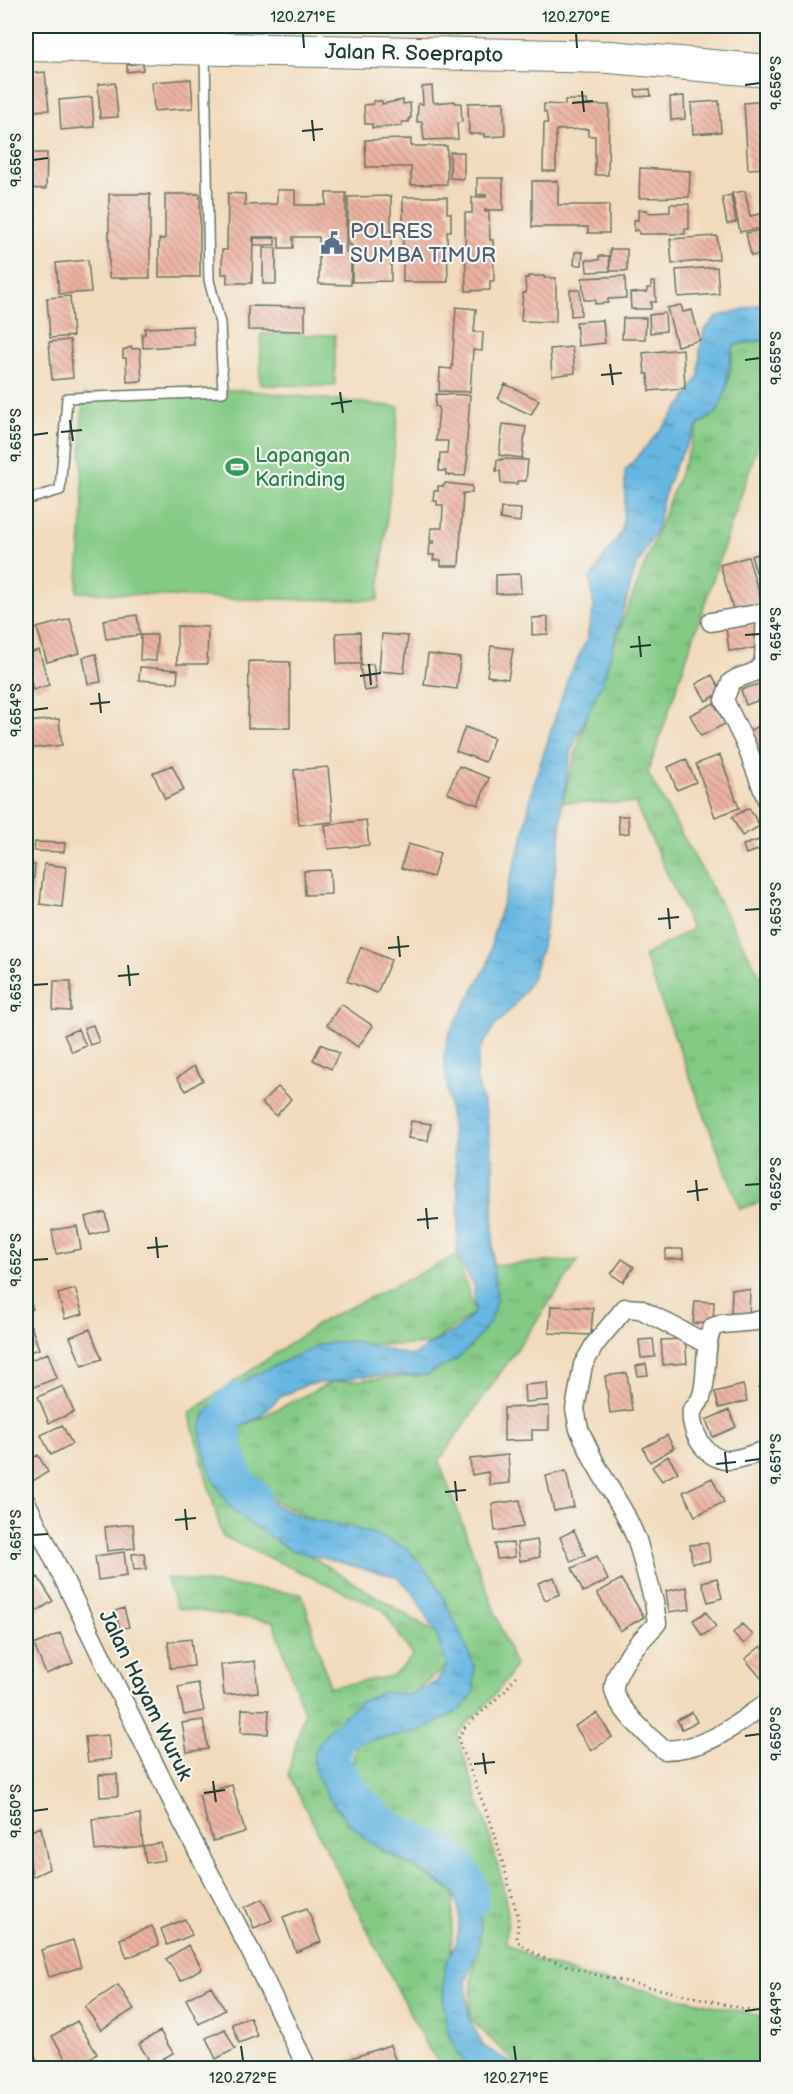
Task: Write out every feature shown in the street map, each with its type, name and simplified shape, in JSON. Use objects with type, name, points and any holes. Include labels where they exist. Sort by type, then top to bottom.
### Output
[{"type":"highway","name":"Jalan R. Soeprapto","points":[[26,45],[610,57],[768,71]]},
{"type":"street","points":[[711,622],[767,612],[762,667],[758,672],[731,682],[724,700],[746,746],[768,803]]},
{"type":"street","points":[[707,1344],[640,1308],[625,1308],[595,1344],[583,1365],[574,1409],[579,1429],[637,1540],[654,1602],[657,1623],[627,1658],[614,1690],[617,1700],[651,1739],[664,1750],[685,1749],[719,1736],[768,1702]]},
{"type":"street","points":[[768,1320],[713,1327],[707,1344],[703,1391],[698,1406],[692,1410],[691,1418],[700,1443],[711,1455],[728,1460],[768,1450]]},
{"type":"street","name":"Jalan Hayam Wuruk","points":[[26,1502],[183,1824],[251,1952],[307,2068]]},
{"type":"lane","points":[[26,500],[60,490],[67,398],[223,392],[220,323],[209,280],[205,49]]},
{"type":"path","points":[[516,1676],[505,1691],[464,1728],[458,1739],[494,1831],[518,1917],[517,1941],[540,1957],[594,1974],[768,2014]]},
{"type":"green space","points":[[261,334],[335,335],[335,386],[260,385]]},
{"type":"green space","points":[[767,340],[767,426],[764,427],[648,773],[767,988],[767,1200],[740,1209],[644,956],[692,929],[635,803],[562,802],[588,711],[699,424],[727,388],[734,345]]},
{"type":"green space","name":"Lapangan Karinding","points":[[241,390],[399,407],[378,600],[237,599],[77,592],[83,508],[81,427],[84,395]]},
{"type":"green space","points":[[457,1255],[475,1312],[429,1345],[322,1344],[206,1412],[229,1506],[436,1633],[447,1666],[314,1770],[371,1843],[454,1892],[447,2029],[484,2068],[443,2068],[426,2045],[288,1774],[304,1713],[274,1622],[177,1608],[166,1578],[302,1594],[330,1687],[393,1676],[413,1656],[383,1610],[222,1536],[189,1413],[324,1320]]},
{"type":"green space","points":[[579,1260],[439,1461],[515,1666],[496,1693],[457,1736],[487,1826],[502,1881],[508,1914],[506,1943],[535,1960],[589,1978],[767,2017],[767,2068],[521,2068],[469,2018],[480,1894],[367,1805],[347,1783],[357,1743],[422,1730],[474,1666],[434,1579],[254,1491],[239,1428],[332,1382],[427,1375],[472,1345],[493,1265]]},
{"type":"water","points":[[767,302],[767,339],[734,345],[728,368],[727,388],[717,413],[699,424],[676,463],[662,502],[657,528],[635,570],[604,678],[572,749],[562,802],[560,844],[542,946],[532,979],[514,1006],[494,1027],[479,1051],[476,1077],[486,1113],[493,1160],[493,1265],[497,1298],[490,1322],[472,1345],[456,1360],[427,1375],[360,1376],[308,1384],[280,1397],[259,1417],[224,1437],[224,1448],[254,1491],[279,1507],[307,1519],[343,1525],[377,1535],[407,1548],[434,1579],[474,1666],[474,1692],[462,1709],[422,1730],[357,1743],[342,1753],[338,1771],[367,1805],[392,1822],[419,1848],[469,1869],[480,1894],[481,1925],[478,1949],[466,1982],[469,2018],[483,2046],[519,2068],[473,2068],[458,2055],[447,2030],[443,1999],[445,1966],[457,1940],[460,1915],[454,1892],[371,1843],[347,1821],[328,1797],[314,1770],[314,1753],[325,1734],[358,1703],[384,1692],[409,1695],[436,1682],[447,1666],[436,1633],[412,1591],[397,1577],[291,1550],[250,1524],[229,1506],[215,1483],[205,1455],[200,1431],[206,1412],[250,1377],[322,1344],[353,1341],[412,1356],[456,1330],[475,1312],[474,1286],[457,1255],[459,1202],[444,1056],[449,1034],[488,964],[493,935],[524,834],[532,790],[567,681],[586,641],[594,607],[590,579],[622,531],[625,471],[685,400],[699,376],[700,350],[704,330],[717,317]]},
{"type":"water","points":[[699,2058],[725,2068],[669,2068],[678,2062]]},
{"type":"building","points":[[173,26],[200,26],[200,28],[173,28]]},
{"type":"building","points":[[143,63],[143,70],[127,72],[127,65]]},
{"type":"building","points":[[45,72],[49,110],[31,111],[28,74]]},
{"type":"building","points":[[191,79],[193,108],[154,111],[152,82]]},
{"type":"building","points":[[115,83],[118,117],[100,118],[98,84]]},
{"type":"building","points":[[432,86],[435,103],[455,101],[455,103],[461,103],[462,122],[457,123],[458,139],[424,140],[422,122],[417,122],[418,104],[423,104],[422,87]]},
{"type":"building","points":[[650,89],[651,96],[636,97],[635,90]]},
{"type":"building","points":[[684,96],[685,119],[671,120],[670,97]]},
{"type":"building","points":[[92,97],[94,127],[61,130],[59,100]]},
{"type":"building","points":[[403,100],[403,104],[410,103],[409,122],[402,122],[402,126],[372,128],[372,124],[365,124],[364,105],[373,104],[373,101],[382,101],[382,104]]},
{"type":"building","points":[[565,100],[587,100],[587,105],[609,105],[608,175],[595,175],[595,136],[588,136],[588,129],[556,130],[556,171],[543,171],[544,123],[548,123],[544,104],[565,105]]},
{"type":"building","points":[[719,101],[721,132],[693,134],[691,103]]},
{"type":"building","points":[[768,101],[768,168],[748,169],[744,103]]},
{"type":"building","points":[[504,102],[505,136],[484,137],[484,134],[469,134],[468,103]]},
{"type":"building","points":[[411,139],[411,146],[447,146],[447,184],[411,185],[411,167],[366,167],[365,140]]},
{"type":"building","points":[[450,152],[464,152],[464,179],[450,178]]},
{"type":"building","points":[[26,153],[47,153],[46,189],[26,188]]},
{"type":"building","points":[[640,168],[690,171],[689,197],[639,198]]},
{"type":"building","points":[[477,178],[503,178],[503,210],[485,210],[489,212],[490,240],[493,240],[494,281],[490,281],[490,290],[466,291],[465,213],[472,213],[472,197],[486,197],[486,195],[477,195]]},
{"type":"building","points":[[532,181],[558,181],[558,205],[609,205],[609,233],[588,233],[588,227],[532,227]]},
{"type":"building","name":"POLRES SUMBA TIMUR","points":[[277,190],[295,190],[295,205],[326,205],[326,193],[346,193],[346,252],[351,252],[351,285],[319,284],[319,237],[293,237],[293,248],[279,248],[279,237],[253,237],[252,283],[227,283],[227,274],[222,274],[222,250],[227,250],[228,193],[245,194],[245,205],[277,204]]},
{"type":"building","points":[[745,191],[750,216],[765,213],[768,227],[740,232],[732,193]]},
{"type":"building","points":[[109,194],[150,194],[150,278],[109,278]]},
{"type":"building","points":[[165,194],[200,194],[200,277],[159,277],[159,239],[165,239]]},
{"type":"building","points":[[731,195],[736,222],[727,224],[722,197]]},
{"type":"building","points":[[391,196],[391,281],[352,282],[352,245],[348,245],[348,197]]},
{"type":"building","points":[[403,197],[447,197],[447,213],[451,213],[451,231],[447,231],[448,282],[403,282]]},
{"type":"building","points":[[670,204],[689,204],[689,229],[685,229],[685,234],[639,234],[638,230],[634,231],[634,220],[638,220],[638,210],[647,210],[648,213],[670,212]]},
{"type":"building","points":[[768,229],[768,253],[751,256],[746,233]]},
{"type":"building","points":[[717,236],[719,259],[672,264],[670,239]]},
{"type":"building","points":[[254,238],[275,238],[275,245],[254,245]]},
{"type":"building","points":[[263,248],[276,248],[276,284],[263,284]]},
{"type":"building","points":[[610,249],[627,249],[627,271],[610,271]]},
{"type":"building","points":[[575,252],[583,252],[582,265],[574,265]]},
{"type":"building","points":[[599,256],[609,256],[610,271],[587,272],[586,260],[599,260]]},
{"type":"building","points":[[88,260],[91,292],[59,294],[56,263]]},
{"type":"building","points":[[717,267],[719,294],[678,297],[676,270]]},
{"type":"building","points":[[528,276],[556,278],[556,322],[521,321],[523,293],[526,293],[525,278]]},
{"type":"building","points":[[625,276],[626,298],[608,299],[608,303],[595,304],[595,300],[584,300],[582,278]]},
{"type":"building","points":[[651,282],[655,282],[656,302],[651,302],[651,309],[631,309],[630,293],[647,292],[647,288],[651,288]]},
{"type":"building","points":[[570,290],[580,290],[581,315],[571,316]]},
{"type":"building","points":[[70,296],[73,336],[50,338],[47,298]]},
{"type":"building","points":[[681,305],[683,312],[692,310],[700,340],[677,346],[667,308]]},
{"type":"building","points":[[248,306],[305,307],[305,331],[248,330]]},
{"type":"building","points":[[456,307],[476,309],[474,332],[483,332],[482,351],[473,350],[470,392],[439,391],[440,368],[452,369]]},
{"type":"building","points":[[665,313],[666,331],[650,333],[649,315]]},
{"type":"building","points":[[623,318],[646,318],[645,339],[622,339]]},
{"type":"building","points":[[603,320],[605,343],[578,346],[576,322]]},
{"type":"building","points":[[193,326],[194,345],[143,348],[142,334],[145,334],[145,328]]},
{"type":"building","points":[[70,340],[73,378],[52,380],[49,342]]},
{"type":"building","points":[[131,347],[132,349],[140,348],[142,381],[127,382],[126,358],[123,358],[123,350]]},
{"type":"building","points":[[572,347],[575,373],[552,376],[550,349]]},
{"type":"building","points":[[683,349],[685,388],[649,391],[643,353]]},
{"type":"building","points":[[505,384],[539,400],[531,415],[498,399]]},
{"type":"building","points":[[436,394],[470,395],[465,476],[446,475],[446,471],[439,471],[440,453],[447,453],[448,441],[436,441],[439,407],[435,406]]},
{"type":"building","points":[[503,424],[526,427],[522,458],[499,455]]},
{"type":"building","points":[[497,460],[528,460],[526,481],[517,481],[517,484],[501,483],[500,471],[496,471]]},
{"type":"building","points":[[445,483],[472,486],[472,493],[463,493],[459,566],[441,566],[441,560],[433,560],[434,555],[429,555],[430,543],[434,543],[430,541],[431,528],[442,528],[443,505],[437,505],[437,501],[433,501],[434,491],[438,491],[438,486],[444,486]]},
{"type":"building","points":[[501,508],[521,509],[520,522],[500,519]]},
{"type":"building","points":[[768,551],[768,568],[756,572],[751,556]]},
{"type":"building","points":[[748,557],[762,603],[734,612],[720,565]]},
{"type":"building","points":[[26,568],[31,596],[26,597]]},
{"type":"building","points":[[520,574],[521,593],[496,594],[496,575]]},
{"type":"building","points":[[137,615],[140,635],[106,639],[103,620]]},
{"type":"building","points":[[548,617],[548,634],[532,635],[532,618]]},
{"type":"building","points":[[70,619],[80,653],[47,662],[37,628]]},
{"type":"building","points":[[760,623],[763,647],[729,651],[726,628]]},
{"type":"building","points":[[177,626],[208,627],[207,664],[177,664]]},
{"type":"building","points":[[360,632],[361,664],[337,664],[336,633]]},
{"type":"building","points":[[382,634],[408,636],[404,673],[379,671]]},
{"type":"building","points":[[141,635],[157,635],[156,661],[140,660]]},
{"type":"building","points":[[491,646],[513,649],[508,679],[487,676]]},
{"type":"building","points":[[39,650],[49,685],[33,690],[26,654]]},
{"type":"building","points":[[96,654],[101,682],[88,684],[83,657]]},
{"type":"building","points":[[428,654],[460,658],[457,689],[424,685]]},
{"type":"building","points":[[249,661],[290,662],[290,728],[248,728]]},
{"type":"building","points":[[373,664],[377,689],[364,691],[360,666]]},
{"type":"building","points":[[140,667],[178,670],[177,683],[139,680]]},
{"type":"building","points":[[712,675],[722,692],[706,701],[696,684]]},
{"type":"building","points":[[765,682],[768,697],[746,705],[741,690]]},
{"type":"building","points":[[714,703],[725,724],[701,736],[690,715]]},
{"type":"building","points":[[59,719],[62,745],[26,749],[26,722]]},
{"type":"building","points":[[768,723],[768,752],[759,755],[750,730]]},
{"type":"building","points":[[465,727],[494,738],[485,762],[456,751]]},
{"type":"building","points":[[720,755],[739,808],[715,817],[696,764]]},
{"type":"building","points":[[686,759],[696,782],[677,790],[668,767]]},
{"type":"building","points":[[172,765],[184,790],[165,799],[153,773]]},
{"type":"building","points":[[459,766],[489,778],[478,805],[447,793]]},
{"type":"building","points":[[328,767],[333,822],[299,825],[294,770]]},
{"type":"building","points":[[749,808],[760,826],[742,836],[732,817]]},
{"type":"building","points":[[618,816],[628,816],[629,833],[619,834]]},
{"type":"building","points":[[366,820],[369,845],[328,849],[325,825]]},
{"type":"building","points":[[759,840],[761,849],[746,854],[743,845]]},
{"type":"building","points":[[35,842],[65,843],[64,852],[34,851]]},
{"type":"building","points":[[408,844],[440,853],[433,877],[401,868]]},
{"type":"building","points":[[26,864],[35,865],[31,905],[26,905]]},
{"type":"building","points":[[44,864],[66,867],[62,907],[40,904]]},
{"type":"building","points":[[330,870],[331,894],[305,895],[304,871]]},
{"type":"building","points":[[361,947],[391,960],[377,993],[347,981]]},
{"type":"building","points":[[54,981],[71,981],[71,1011],[53,1010]]},
{"type":"building","points":[[341,1004],[373,1026],[358,1047],[327,1025]]},
{"type":"building","points":[[93,1025],[99,1042],[90,1045],[84,1028]]},
{"type":"building","points":[[78,1029],[86,1046],[72,1052],[64,1035]]},
{"type":"building","points":[[321,1044],[339,1053],[331,1069],[313,1060]]},
{"type":"building","points":[[194,1066],[203,1080],[186,1091],[177,1078]]},
{"type":"building","points":[[278,1087],[291,1099],[276,1116],[262,1103]]},
{"type":"building","points":[[411,1121],[431,1124],[428,1141],[408,1138]]},
{"type":"building","points":[[26,1150],[29,1173],[26,1174]]},
{"type":"building","points":[[26,1211],[30,1232],[26,1233]]},
{"type":"building","points":[[105,1212],[109,1230],[90,1235],[85,1217]]},
{"type":"building","points":[[77,1226],[81,1249],[56,1254],[52,1230]]},
{"type":"building","points":[[666,1249],[683,1249],[683,1259],[665,1259]]},
{"type":"building","points":[[622,1259],[634,1267],[623,1282],[611,1274]]},
{"type":"building","points":[[75,1289],[83,1314],[65,1319],[58,1294]]},
{"type":"building","points":[[732,1289],[750,1290],[749,1318],[731,1317]]},
{"type":"building","points":[[26,1291],[33,1309],[26,1311]]},
{"type":"building","points":[[695,1301],[714,1302],[713,1324],[693,1323]]},
{"type":"building","points":[[551,1306],[593,1308],[591,1335],[549,1333]]},
{"type":"building","points":[[31,1326],[39,1349],[26,1353],[26,1328]]},
{"type":"building","points":[[90,1329],[102,1359],[82,1366],[70,1337]]},
{"type":"building","points":[[653,1339],[655,1357],[641,1358],[639,1340]]},
{"type":"building","points":[[685,1339],[687,1363],[663,1365],[661,1340]]},
{"type":"building","points":[[48,1353],[57,1378],[31,1388],[26,1375],[26,1362]]},
{"type":"building","points":[[646,1364],[648,1375],[638,1376],[636,1366]]},
{"type":"building","points":[[627,1373],[632,1410],[610,1413],[605,1376]]},
{"type":"building","points":[[547,1383],[548,1400],[525,1402],[524,1385]]},
{"type":"building","points":[[743,1385],[747,1401],[719,1408],[715,1392]]},
{"type":"building","points":[[63,1386],[74,1412],[49,1423],[38,1397]]},
{"type":"building","points":[[768,1386],[768,1405],[762,1406],[759,1387]]},
{"type":"building","points":[[549,1406],[549,1430],[532,1430],[532,1440],[504,1441],[504,1408]]},
{"type":"building","points":[[729,1410],[736,1427],[713,1437],[706,1420]]},
{"type":"building","points":[[62,1425],[72,1444],[51,1455],[41,1435]]},
{"type":"building","points":[[667,1435],[674,1448],[650,1462],[643,1448]]},
{"type":"building","points":[[38,1455],[48,1472],[31,1482],[26,1473],[26,1462]]},
{"type":"building","points":[[508,1455],[510,1483],[490,1485],[488,1472],[472,1475],[470,1459]]},
{"type":"building","points":[[668,1456],[678,1472],[662,1481],[652,1467]]},
{"type":"building","points":[[566,1471],[574,1507],[554,1511],[546,1476]]},
{"type":"building","points":[[712,1478],[724,1502],[695,1516],[683,1492]]},
{"type":"building","points":[[520,1500],[523,1527],[495,1531],[492,1504]]},
{"type":"building","points":[[133,1524],[135,1548],[107,1551],[105,1527]]},
{"type":"building","points":[[574,1530],[585,1555],[571,1562],[560,1537]]},
{"type":"building","points":[[537,1540],[540,1557],[520,1561],[517,1543]]},
{"type":"building","points":[[513,1543],[515,1557],[497,1559],[495,1544]]},
{"type":"building","points":[[708,1543],[710,1561],[692,1563],[690,1545]]},
{"type":"building","points":[[124,1552],[127,1576],[98,1580],[95,1556]]},
{"type":"building","points":[[144,1553],[146,1569],[134,1570],[132,1554]]},
{"type":"building","points":[[597,1556],[608,1580],[583,1592],[572,1568]]},
{"type":"building","points":[[38,1577],[53,1601],[26,1618],[26,1584]]},
{"type":"building","points":[[554,1577],[560,1594],[545,1600],[538,1583]]},
{"type":"building","points":[[717,1578],[722,1598],[708,1602],[702,1582]]},
{"type":"building","points":[[621,1579],[644,1617],[620,1631],[597,1593]]},
{"type":"building","points":[[687,1587],[690,1609],[669,1612],[666,1591]]},
{"type":"building","points":[[124,1608],[129,1627],[120,1629],[115,1611]]},
{"type":"building","points":[[706,1612],[716,1627],[702,1636],[693,1620]]},
{"type":"building","points":[[742,1624],[753,1635],[744,1644],[733,1633]]},
{"type":"building","points":[[60,1633],[73,1663],[46,1674],[34,1645]]},
{"type":"building","points":[[191,1639],[194,1666],[170,1668],[168,1642]]},
{"type":"building","points":[[761,1646],[768,1654],[768,1673],[761,1678],[745,1659]]},
{"type":"building","points":[[255,1661],[258,1692],[224,1695],[221,1665]]},
{"type":"building","points":[[198,1683],[204,1711],[184,1715],[178,1687]]},
{"type":"building","points":[[242,1709],[269,1710],[268,1734],[241,1733]]},
{"type":"building","points":[[692,1712],[697,1722],[682,1729],[677,1720]]},
{"type":"building","points":[[597,1713],[612,1737],[591,1751],[575,1726]]},
{"type":"building","points":[[203,1720],[208,1749],[187,1752],[182,1723]]},
{"type":"building","points":[[108,1735],[111,1759],[88,1762],[85,1737]]},
{"type":"building","points":[[117,1774],[118,1796],[100,1797],[99,1775]]},
{"type":"building","points":[[232,1785],[245,1832],[213,1841],[199,1795]]},
{"type":"building","points":[[140,1814],[143,1846],[95,1851],[92,1819]]},
{"type":"building","points":[[41,1827],[49,1869],[32,1877],[26,1833]]},
{"type":"building","points":[[161,1843],[165,1860],[146,1863],[143,1846]]},
{"type":"building","points":[[262,1899],[272,1920],[254,1928],[245,1907]]},
{"type":"building","points":[[307,1908],[321,1942],[296,1952],[283,1917]]},
{"type":"building","points":[[185,1919],[192,1935],[167,1945],[161,1929]]},
{"type":"building","points":[[152,1926],[159,1945],[127,1958],[120,1939]]},
{"type":"building","points":[[73,1940],[81,1967],[49,1977],[41,1950]]},
{"type":"building","points":[[188,1945],[202,1968],[181,1981],[166,1959]]},
{"type":"building","points":[[118,1985],[134,2009],[101,2030],[85,2007]]},
{"type":"building","points":[[211,1986],[225,2010],[199,2024],[186,1999]]},
{"type":"building","points":[[250,2017],[257,2036],[239,2043],[232,2024]]},
{"type":"building","points":[[77,2021],[97,2054],[71,2068],[52,2036]]},
{"type":"building","points":[[225,2029],[235,2049],[216,2059],[206,2038]]},
{"type":"building","points":[[160,2031],[173,2053],[152,2065],[139,2044]]},
{"type":"building","points":[[390,2045],[398,2068],[345,2068],[343,2061]]},
{"type":"building","points":[[35,2055],[39,2068],[26,2068],[26,2058]]},
{"type":"waterway","points":[[235,1398],[226,1414],[225,1425],[229,1449],[241,1482],[257,1496]]},
{"type":"waterway","points":[[347,1733],[338,1744],[334,1761],[354,1790],[377,1815],[391,1825],[437,1848],[463,1868],[471,1883],[474,1903]]},
{"type":"place","name":"POLRES SUMBA TIMUR","points":[[332,243]]},
{"type":"place","name":"Lapangan Karinding","points":[[237,467]]}]
